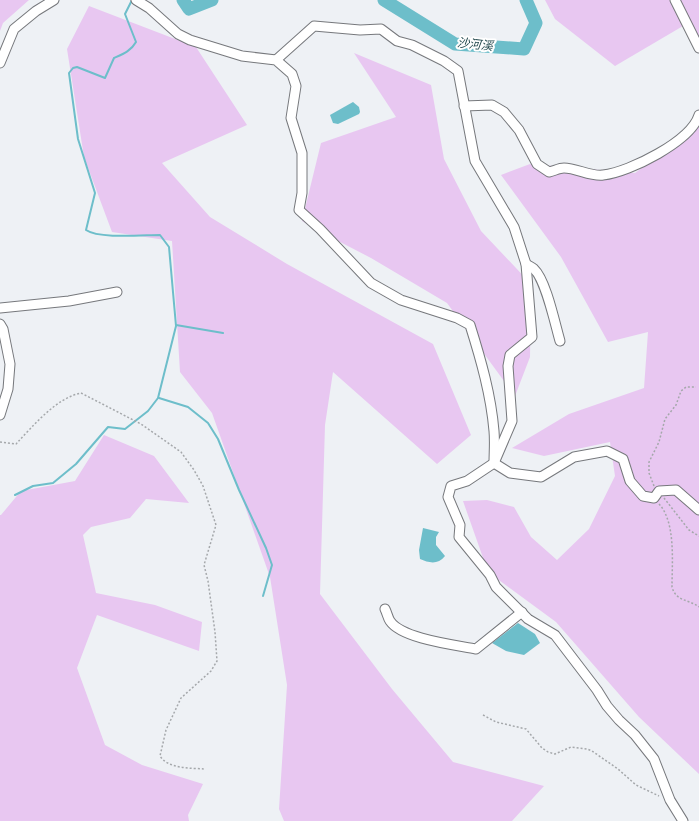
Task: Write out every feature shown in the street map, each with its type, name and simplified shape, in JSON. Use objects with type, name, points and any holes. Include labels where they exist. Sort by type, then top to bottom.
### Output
[{"type":"street","points":[[0,63],[14,29],[36,11],[54,0]]},
{"type":"street","points":[[136,0],[149,8],[178,34],[190,40],[242,56],[276,60],[292,74],[296,86],[290,118],[302,153],[302,193],[299,210],[320,228],[370,283],[401,300],[457,318],[470,325],[482,363],[491,411],[494,433],[494,463]]},
{"type":"street","points":[[675,0],[699,48]]},
{"type":"street","points":[[276,60],[314,26],[360,30],[381,29],[397,41],[412,45],[444,61],[458,72],[475,161],[514,227],[526,264],[532,337],[510,355],[508,366],[512,421],[494,463],[467,481],[451,486],[448,497],[460,525],[458,537],[490,575],[496,587],[528,619],[555,635],[597,690],[606,706],[635,735],[654,759],[670,800],[683,821]]},
{"type":"street","points":[[464,106],[492,105],[504,112],[519,130],[537,164],[549,172],[563,168],[602,175],[620,171],[654,156],[679,140],[697,120],[699,115]]},
{"type":"street","points":[[526,264],[534,268],[544,287],[560,341]]},
{"type":"street","points":[[0,308],[69,301],[117,292]]},
{"type":"street","points":[[0,324],[10,364],[8,389],[0,415]]},
{"type":"street","points":[[494,463],[510,473],[541,477],[574,457],[607,451],[623,459],[630,481],[643,496],[676,490],[699,510]]},
{"type":"street","points":[[385,609],[391,622],[403,631],[436,642],[476,648],[522,612]]},
{"type":"path","points":[[696,387],[686,387],[682,391],[676,405],[665,418],[659,442],[649,462],[649,473],[656,494],[669,522],[671,536],[672,587],[677,597],[695,604],[699,608]]},
{"type":"path","points":[[0,442],[16,444],[46,414],[72,395],[81,393],[141,424],[181,452],[194,470],[203,486],[216,525],[204,565],[210,596],[217,660],[211,671],[181,698],[166,730],[160,756],[166,763],[175,766],[205,769]]},
{"type":"path","points":[[656,494],[689,530],[699,536]]},
{"type":"path","points":[[483,715],[496,722],[526,729],[542,748],[548,752],[555,754],[571,747],[592,751],[618,769],[636,785],[652,794],[670,800]]},
{"type":"shaded area","points":[[0,0],[29,0],[3,23],[0,31]]},
{"type":"shaded area","points":[[545,0],[699,0],[699,37],[683,26],[615,66],[555,19]]},
{"type":"shaded area","points":[[89,6],[196,47],[247,125],[162,163],[210,217],[287,264],[433,344],[471,435],[437,464],[333,372],[325,425],[320,594],[392,689],[453,762],[544,786],[512,821],[284,821],[279,809],[287,685],[270,577],[212,413],[180,372],[172,241],[112,232],[84,157],[67,49]]},
{"type":"shaded area","points":[[354,53],[431,85],[444,159],[481,231],[531,284],[530,357],[515,396],[447,303],[371,258],[302,221],[321,143],[396,117]]},
{"type":"shaded area","points":[[699,125],[699,774],[639,717],[556,622],[488,572],[463,501],[487,500],[514,507],[531,537],[557,560],[589,529],[615,476],[610,442],[544,456],[512,448],[569,414],[644,388],[648,332],[608,342],[561,257],[501,175],[530,164],[635,173]]},
{"type":"shaded area","points":[[104,435],[154,456],[189,503],[146,499],[130,518],[91,527],[83,535],[96,593],[155,605],[202,622],[199,651],[97,615],[77,668],[105,745],[142,765],[203,784],[188,815],[189,821],[0,821],[0,515],[21,491],[75,481]]},
{"type":"water","points":[[353,102],[359,107],[359,114],[338,124],[333,123],[330,115]]},
{"type":"water","points":[[423,528],[439,532],[436,537],[436,545],[445,556],[439,561],[430,562],[420,559],[419,550]]},
{"type":"water","points":[[518,623],[535,634],[540,643],[524,655],[506,651],[492,643]]},
{"type":"waterway","points":[[15,495],[33,486],[53,483],[76,464],[108,427],[125,429],[148,411],[158,398],[176,326],[169,247],[160,235],[111,236],[92,233],[86,230],[95,193],[78,139],[69,73],[73,68],[77,67],[105,78],[114,58],[132,48],[136,42],[125,14],[132,0]]},
{"type":"waterway","name":"沙河溪","points":[[183,0],[189,9],[212,0]]},
{"type":"waterway","name":"沙河溪","points":[[384,0],[455,44],[524,49],[536,23],[526,0]]},
{"type":"waterway","points":[[176,325],[223,333]]},
{"type":"waterway","points":[[159,398],[188,407],[208,423],[218,439],[272,565],[263,596]]}]
